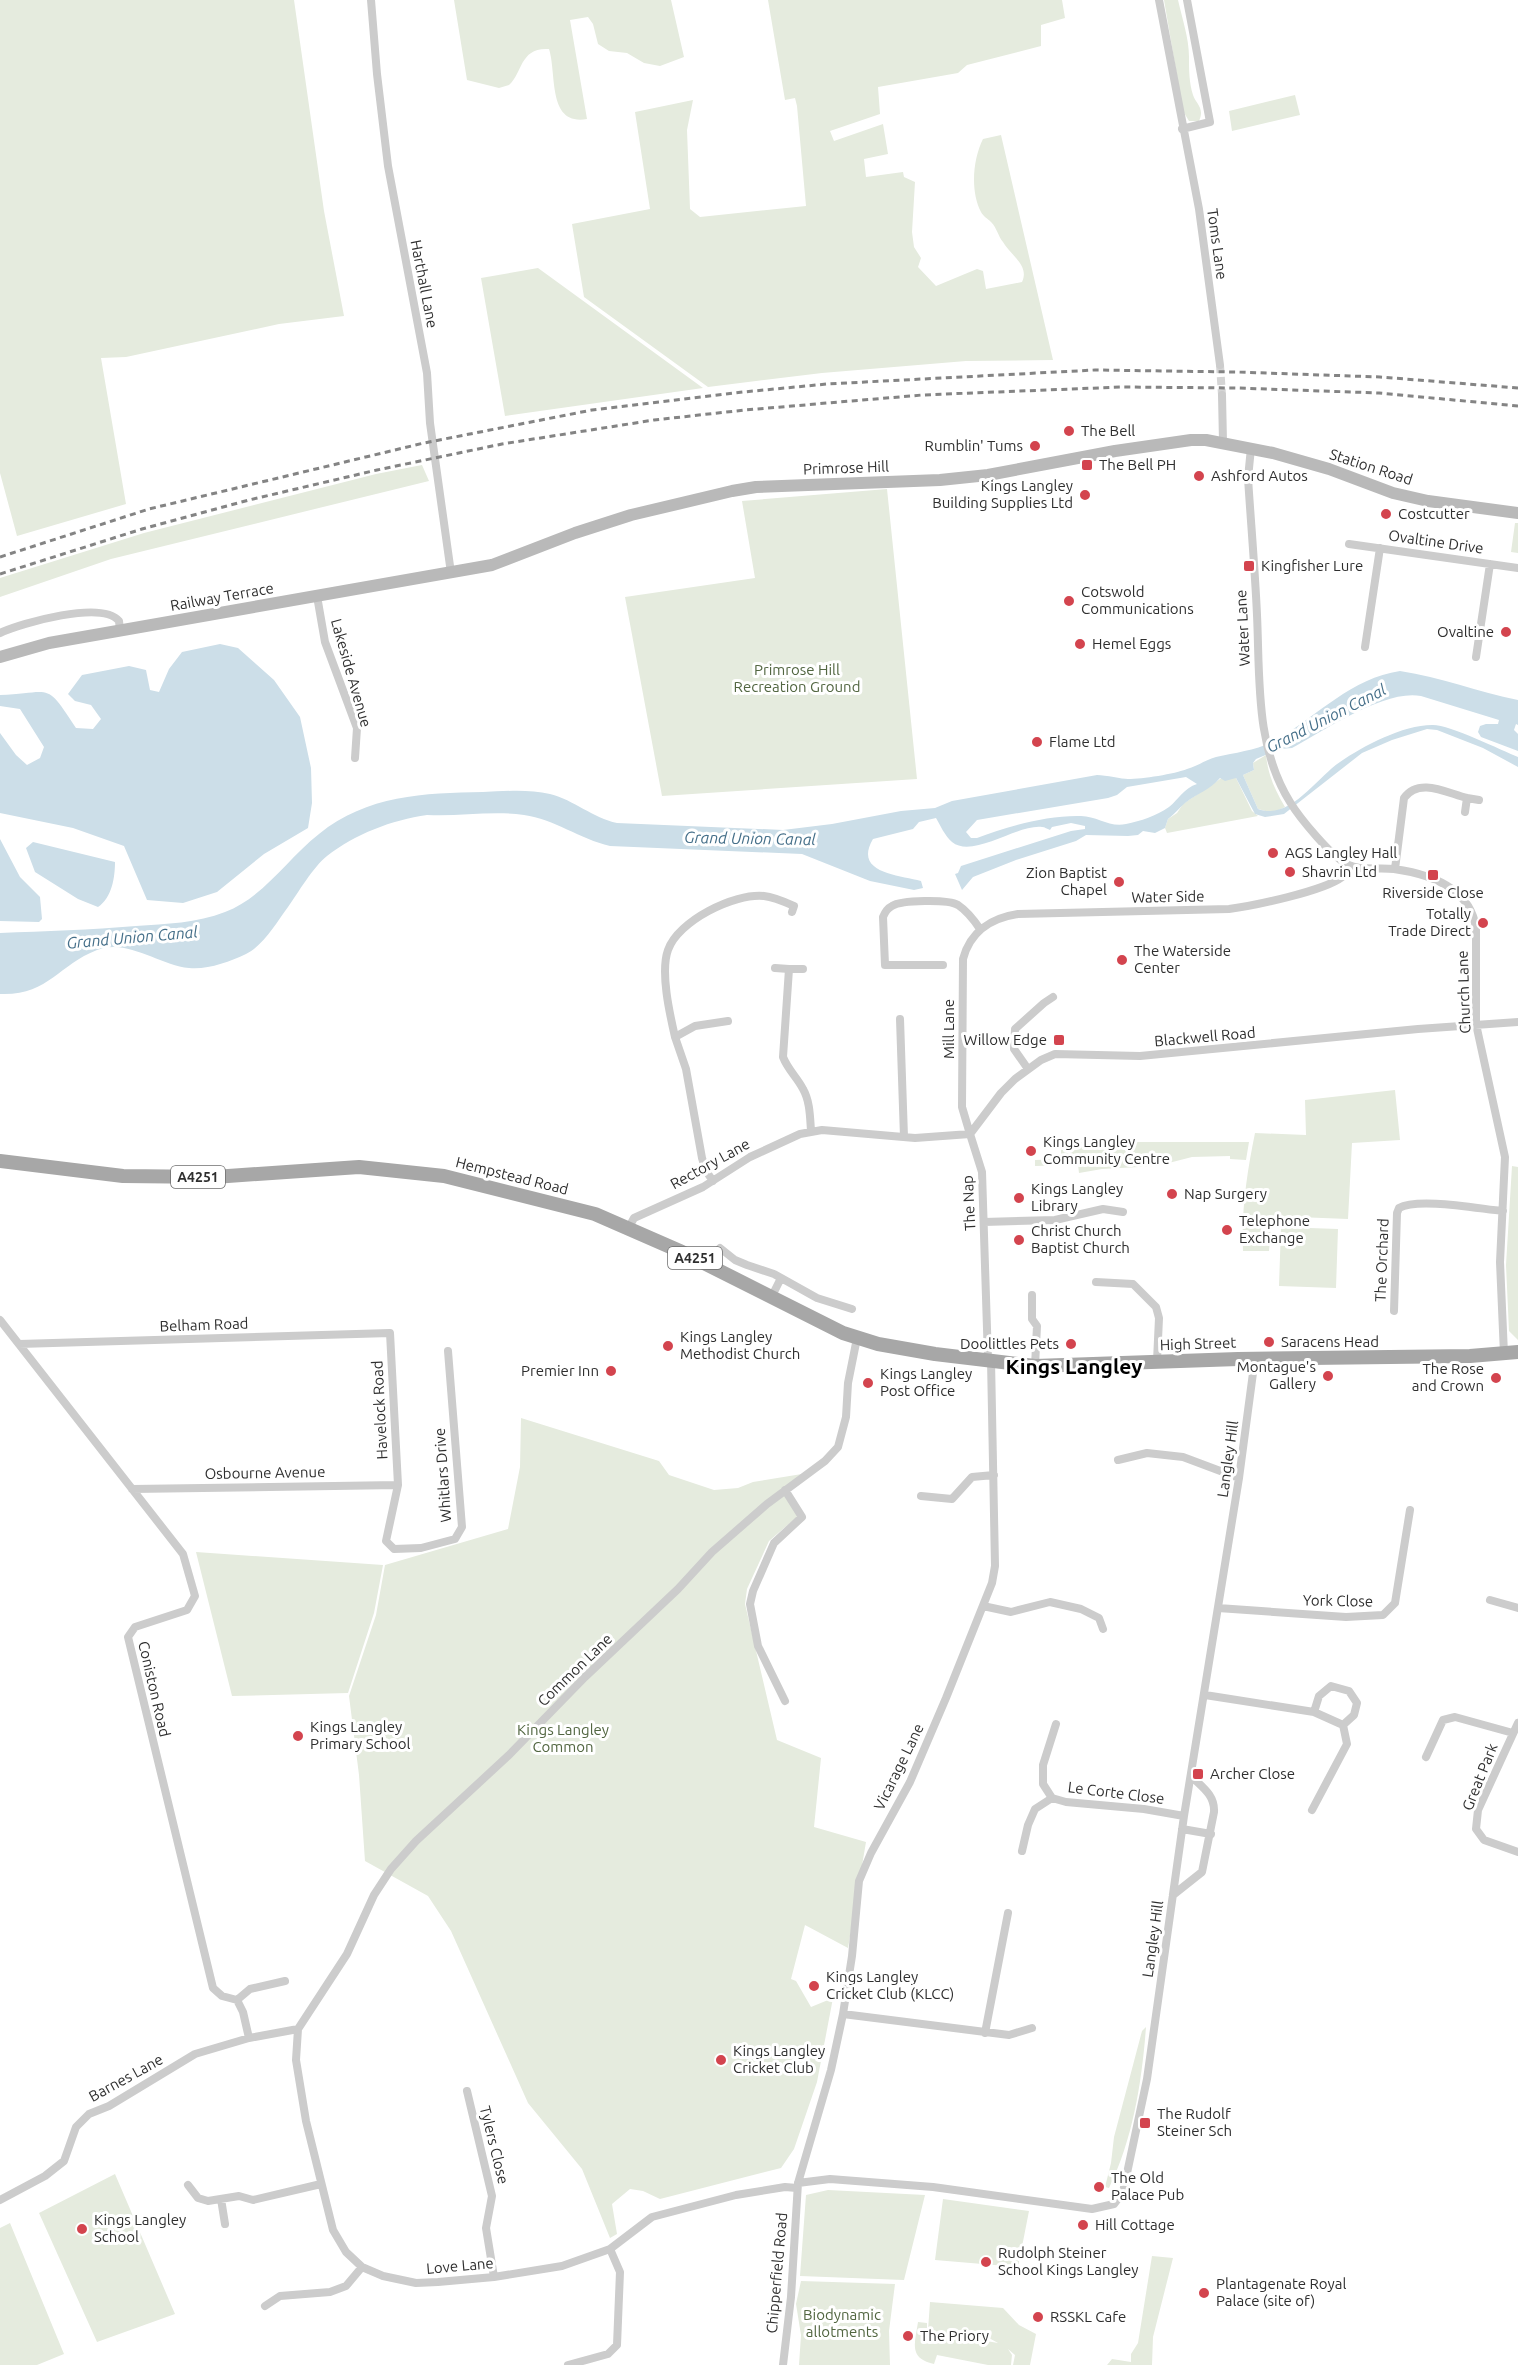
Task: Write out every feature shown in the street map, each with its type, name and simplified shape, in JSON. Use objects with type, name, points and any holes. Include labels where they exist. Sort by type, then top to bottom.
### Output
[{"type":"main road","name":"Hempstead Road","points":[[0,1161],[123,1176],[214,1178],[359,1167],[435,1175],[595,1214],[682,1252],[771,1298],[857,1338],[901,1349],[989,1360]]},
{"type":"main road","name":"High Street","points":[[989,1360],[1035,1366],[1255,1358],[1511,1353]]},
{"type":"street","name":"Harthall Lane","points":[[371,0],[388,166],[427,373],[430,423],[450,573]]},
{"type":"street","name":"Toms Lane","points":[[1160,0],[1182,129],[1199,210],[1220,365]]},
{"type":"street","points":[[1182,129],[1210,122],[1187,0]]},
{"type":"street","points":[[1222,395],[1223,442]]},
{"type":"street","name":"Primrose Hill","points":[[450,573],[492,565],[575,533],[631,515],[732,491],[976,476],[1191,440],[1223,442],[1251,448]]},
{"type":"street","name":"Station Road","points":[[1251,448],[1329,469],[1393,493],[1428,501],[1518,513]]},
{"type":"street","name":"Water Lane","points":[[1251,448],[1248,478],[1261,709],[1271,762],[1297,812],[1336,856],[1349,866]]},
{"type":"street","name":"Ovaltine Drive","points":[[1349,544],[1518,568]]},
{"type":"street","points":[[1365,647],[1380,548]]},
{"type":"street","points":[[1476,657],[1490,564]]},
{"type":"street","name":"Railway Terrace","points":[[0,657],[49,643],[450,573]]},
{"type":"street","name":"Lakeside Avenue","points":[[317,596],[325,642],[357,728],[355,758]]},
{"type":"street","points":[[0,633],[40,619],[97,613],[116,616],[120,630]]},
{"type":"street","points":[[1395,869],[1404,798],[1409,792],[1424,786],[1479,800]]},
{"type":"street","points":[[1465,812],[1467,798]]},
{"type":"street","name":"Church Lane","points":[[1349,866],[1395,869],[1430,877],[1445,884],[1468,904],[1474,916],[1476,1024],[1505,1156],[1500,1262],[1511,1353]]},
{"type":"street","name":"Water Side","points":[[980,929],[992,921],[1018,914],[1229,909],[1253,906],[1330,885],[1344,876],[1349,866]]},
{"type":"street","points":[[713,1181],[706,1171],[702,1158],[686,1069],[675,1037],[666,962],[668,949],[678,936],[701,916],[734,900],[748,896],[765,896],[794,906]]},
{"type":"street","points":[[944,965],[881,965],[883,917],[893,904],[944,901],[956,903],[968,913],[980,929]]},
{"type":"street","name":"Mill Lane","points":[[970,1134],[962,1107],[963,959],[966,948],[980,929]]},
{"type":"street","points":[[775,968],[803,969]]},
{"type":"street","points":[[789,969],[783,1057],[788,1069],[803,1089],[807,1100],[811,1131],[904,1137],[970,1134]]},
{"type":"street","points":[[1028,1069],[1014,1049],[1016,1029],[1053,997]]},
{"type":"street","points":[[900,1019],[904,1137]]},
{"type":"street","points":[[675,1037],[695,1026],[728,1021]]},
{"type":"street","name":"Blackwell Road","points":[[970,1134],[1001,1093],[1028,1069],[1055,1054],[1140,1056],[1518,1022]]},
{"type":"street","name":"Rectory Lane","points":[[628,1229],[634,1218],[713,1181],[750,1156],[779,1142],[811,1131]]},
{"type":"street","name":"The Nap","points":[[970,1134],[982,1172],[989,1360]]},
{"type":"street","name":"The Orchard","points":[[1394,1311],[1399,1208],[1411,1203],[1427,1203],[1503,1211]]},
{"type":"street","points":[[984,1222],[1055,1220],[1103,1209],[1123,1212]]},
{"type":"street","points":[[720,1248],[735,1260],[781,1278],[817,1298],[852,1309]]},
{"type":"street","points":[[771,1298],[781,1278]]},
{"type":"street","points":[[1096,1281],[1133,1284],[1156,1307],[1159,1318],[1157,1362]]},
{"type":"street","points":[[1032,1295],[1032,1319],[1037,1326],[1035,1366]]},
{"type":"street","name":"Coniston Road","points":[[0,1320],[183,1554],[195,1596],[187,1610],[135,1627],[128,1637],[213,1988],[222,1996],[237,2000]]},
{"type":"street","name":"Belham Road","points":[[19,1344],[390,1333]]},
{"type":"street","name":"Havelock Road","points":[[390,1333],[398,1485]]},
{"type":"street","name":"Common Lane","points":[[298,2029],[347,1954],[374,1895],[391,1869],[416,1841],[509,1755],[585,1677],[678,1589],[712,1552],[785,1490],[825,1461],[837,1447],[846,1417],[848,1383],[857,1338]]},
{"type":"street","name":"Whitlars Drive","points":[[398,1485],[386,1541],[394,1549],[421,1548],[455,1539],[462,1527],[448,1351]]},
{"type":"street","name":"Langley Hill","points":[[797,2185],[831,2179],[933,2187],[1092,2210],[1114,2204],[1123,2192],[1147,2079],[1182,1829],[1239,1478],[1255,1358]]},
{"type":"street","name":"Vicarage Lane","points":[[797,2185],[831,2070],[843,2014],[852,1956],[859,1881],[871,1853],[910,1782],[992,1583],[995,1566],[994,1475],[989,1360]]},
{"type":"street","points":[[1118,1460],[1147,1453],[1183,1458],[1239,1478]]},
{"type":"street","points":[[921,1496],[951,1499],[972,1477],[994,1475]]},
{"type":"street","name":"Osbourne Avenue","points":[[132,1489],[398,1485]]},
{"type":"street","points":[[785,1490],[801,1517],[774,1543],[753,1591],[750,1604],[758,1646],[785,1701]]},
{"type":"street","name":"York Close","points":[[1218,1608],[1346,1617],[1383,1615],[1395,1603],[1410,1510]]},
{"type":"street","points":[[1490,1600],[1518,1608]]},
{"type":"street","points":[[983,1606],[1011,1612],[1050,1602],[1081,1609],[1099,1618],[1103,1629]]},
{"type":"street","points":[[1314,1712],[1319,1696],[1331,1686],[1349,1691],[1357,1702],[1354,1715],[1343,1725]]},
{"type":"street","points":[[1205,1695],[1314,1712],[1343,1725]]},
{"type":"street","points":[[1425,1757],[1443,1720],[1455,1716],[1513,1733]]},
{"type":"street","name":"Great Park","points":[[1518,1723],[1478,1810],[1476,1829],[1484,1840],[1518,1852]]},
{"type":"street","name":"Le Corte Close","points":[[1056,1724],[1043,1765],[1043,1784],[1052,1798],[1066,1802],[1144,1809],[1184,1816]]},
{"type":"street","points":[[1312,1810],[1347,1744],[1343,1725]]},
{"type":"street","points":[[1173,1895],[1202,1872],[1215,1804],[1211,1795],[1191,1776]]},
{"type":"street","points":[[1022,1851],[1028,1825],[1035,1809],[1052,1798]]},
{"type":"street","points":[[1182,1829],[1210,1834]]},
{"type":"street","points":[[985,2032],[1008,1913]]},
{"type":"street","points":[[249,2038],[243,2012],[237,2000],[250,1989],[285,1981]]},
{"type":"street","points":[[843,2014],[1009,2035],[1032,2028]]},
{"type":"street","name":"Barnes Lane","points":[[0,2200],[45,2176],[64,2161],[76,2127],[89,2114],[109,2106],[195,2054],[249,2038],[298,2029]]},
{"type":"street","name":"Love Lane","points":[[298,2029],[296,2061],[299,2087],[333,2230],[346,2252],[362,2267],[383,2276],[416,2283],[494,2277],[562,2266],[610,2249],[652,2217],[736,2195],[797,2185]]},
{"type":"street","name":"Tylers Close","points":[[467,2091],[492,2196],[486,2228],[494,2277]]},
{"type":"street","points":[[188,2185],[198,2198],[208,2201],[239,2196],[253,2200],[321,2184]]},
{"type":"street","name":"Chipperfield Road","points":[[783,2365],[791,2297],[797,2185]]},
{"type":"street","points":[[221,2199],[225,2224]]},
{"type":"street","points":[[568,2365],[608,2354],[616,2345],[620,2272],[610,2249]]},
{"type":"street","points":[[265,2306],[280,2296],[330,2292],[346,2286],[362,2267]]},
{"type":"green space","points":[[0,0],[294,0],[324,211],[344,316],[279,324],[126,357],[101,358],[126,504],[17,536],[0,473]]},
{"type":"green space","points":[[454,0],[671,0],[684,57],[660,66],[644,63],[627,53],[609,51],[598,44],[593,24],[588,17],[570,20],[587,119],[574,119],[565,115],[556,96],[549,49],[540,49],[527,56],[509,85],[499,88],[467,80]]},
{"type":"green space","points":[[768,0],[1062,0],[1065,18],[1041,25],[1041,46],[967,65],[958,73],[878,87],[880,114],[830,131],[834,141],[883,124],[888,154],[864,159],[866,177],[903,172],[904,177],[915,182],[912,232],[914,247],[921,258],[918,267],[936,286],[977,269],[983,271],[986,289],[1022,282],[1024,276],[1018,260],[1001,240],[993,224],[981,212],[975,195],[975,165],[983,139],[1001,135],[1053,360],[966,361],[822,373],[708,387],[584,297],[572,224],[650,209],[635,112],[693,100],[687,130],[690,209],[700,217],[806,206],[797,106],[795,98],[785,100]]},
{"type":"green space","points":[[1164,0],[1178,0],[1188,43],[1189,76],[1193,95],[1201,109],[1199,121],[1189,121],[1183,111]]},
{"type":"green space","points":[[1295,95],[1300,115],[1232,131],[1229,111]]},
{"type":"green space","points":[[538,268],[703,388],[505,416],[481,278]]},
{"type":"green space","points":[[422,465],[429,481],[111,559],[0,597],[0,578],[144,533],[376,474]]},
{"type":"green space","name":"Primrose Hill Recreation Ground","points":[[887,489],[917,779],[662,796],[625,597],[755,578],[742,501]]},
{"type":"green space","points":[[1515,523],[1518,523],[1518,553],[1511,552]]},
{"type":"green space","points":[[1266,755],[1272,782],[1285,807],[1273,813],[1258,809],[1243,775],[1254,770],[1253,763]]},
{"type":"green space","points":[[1223,777],[1236,778],[1252,811],[1258,816],[1167,833],[1165,828],[1168,819],[1177,813],[1183,804]]},
{"type":"green space","points":[[1395,1090],[1400,1140],[1352,1143],[1348,1219],[1272,1216],[1269,1251],[1243,1251],[1245,1192],[1255,1133],[1306,1135],[1305,1100]]},
{"type":"green space","points":[[1061,1142],[1249,1142],[1246,1160],[1230,1159],[1230,1156],[1192,1157],[1157,1166],[1102,1169],[1079,1173],[1078,1165],[1035,1166],[1035,1160],[1061,1159]]},
{"type":"green space","points":[[1512,1166],[1518,1167],[1518,1340],[1509,1331],[1506,1265]]},
{"type":"green space","points":[[1281,1227],[1338,1229],[1336,1288],[1279,1286]]},
{"type":"green space","name":"Kings Langley Common","points":[[521,1418],[659,1461],[669,1475],[714,1490],[738,1488],[753,1482],[808,1473],[783,1490],[798,1516],[769,1541],[747,1589],[745,1604],[777,1740],[821,1758],[814,1827],[866,1842],[848,1948],[805,1925],[791,1979],[796,1981],[811,2007],[833,1998],[817,2082],[794,2149],[781,2168],[660,2199],[643,2191],[630,2189],[612,2204],[617,2234],[610,2238],[582,2169],[528,2103],[451,1931],[428,1896],[365,1861],[359,1775],[349,1696],[376,1615],[385,1565],[508,1529],[520,1467]]},
{"type":"green space","points":[[196,1552],[383,1565],[374,1613],[348,1693],[232,1696]]},
{"type":"green space","points":[[1146,2027],[1135,2109],[1124,2150],[1109,2188],[1105,2187],[1114,2137],[1142,2031]]},
{"type":"green space","points":[[115,2174],[175,2314],[97,2342],[39,2213]]},
{"type":"green space","points":[[828,2190],[925,2195],[904,2280],[800,2276],[806,2195]]},
{"type":"green space","points":[[943,2199],[1029,2211],[1018,2267],[935,2260]]},
{"type":"green space","points":[[10,2223],[64,2354],[37,2365],[0,2365],[0,2228]]},
{"type":"green space","points":[[1152,2256],[1173,2258],[1153,2337],[1152,2365],[1107,2365],[1112,2359],[1131,2362],[1131,2354],[1138,2343]]},
{"type":"green space","name":"Biodynamic allotments","points":[[801,2281],[895,2284],[889,2331],[890,2365],[799,2365],[801,2335],[796,2304]]},
{"type":"green space","points":[[930,2302],[1003,2308],[1019,2325],[1036,2334],[1030,2365],[1013,2365],[1015,2355],[1008,2349],[1012,2355],[1011,2365],[988,2365],[937,2355],[934,2364],[920,2358],[915,2349],[918,2322],[927,2323],[927,2332],[936,2335],[998,2343],[989,2338],[946,2336],[928,2330]]},
{"type":"water","points":[[220,644],[238,648],[274,680],[300,717],[311,768],[312,803],[308,828],[264,854],[217,892],[183,903],[147,900],[124,846],[73,828],[0,813],[0,733],[16,755],[27,765],[40,758],[44,747],[20,709],[0,706],[0,695],[46,693],[58,702],[76,728],[93,729],[101,719],[91,705],[75,701],[68,694],[82,675],[129,666],[146,670],[150,690],[159,692],[169,669],[182,652]]},
{"type":"water","name":"Grand Union Canal","points":[[1400,671],[1518,700],[1518,725],[1516,724],[1514,730],[1518,734],[1518,751],[1481,737],[1478,732],[1480,726],[1498,724],[1499,720],[1421,696],[1406,695],[1355,713],[1292,748],[1280,749],[1256,759],[1253,763],[1254,770],[1243,775],[1258,809],[1270,811],[1292,804],[1349,756],[1396,732],[1421,726],[1440,726],[1475,738],[1518,757],[1518,767],[1483,748],[1437,730],[1427,729],[1392,740],[1362,753],[1284,814],[1265,817],[1255,814],[1236,778],[1225,781],[1220,778],[1212,786],[1185,803],[1168,819],[1165,828],[1155,833],[1143,831],[1138,835],[1128,836],[1086,835],[1076,841],[1016,860],[973,877],[962,890],[955,874],[961,866],[1071,831],[1085,829],[1085,826],[1071,823],[1052,827],[1050,830],[1043,827],[1032,827],[983,844],[961,846],[949,840],[936,818],[919,822],[913,829],[873,839],[868,850],[873,866],[890,874],[921,881],[923,888],[914,890],[870,881],[802,854],[610,846],[535,817],[524,815],[500,813],[427,815],[401,820],[374,829],[327,856],[311,873],[264,939],[252,950],[239,957],[210,967],[189,968],[120,947],[108,947],[84,956],[42,985],[16,993],[0,994],[0,933],[159,925],[214,916],[252,897],[307,844],[337,821],[376,804],[397,799],[418,795],[525,791],[542,792],[559,797],[608,821],[617,823],[783,830],[832,824],[901,811],[935,808],[952,801],[1097,775],[1134,779],[1182,771],[1216,757],[1271,743],[1351,689],[1383,675]],"holes":[[[1186,777],[1197,784],[1189,788],[1164,810],[1148,818],[1126,824],[1120,825],[1087,817],[1068,816],[1028,822],[977,838],[971,838],[966,832],[977,820],[1108,798],[1117,795],[1127,787]]]},
{"type":"water","points":[[0,839],[20,877],[40,897],[42,919],[39,922],[0,921]]},
{"type":"water","points":[[33,842],[115,862],[112,887],[103,903],[98,907],[78,899],[35,872],[26,848]]},
{"type":"tunnel","points":[[1220,365],[1222,395]]},
{"type":"railway","points":[[0,557],[149,509],[424,443],[592,410],[743,392],[827,384],[1095,370],[1380,377],[1518,388]]},
{"type":"railway","points":[[0,574],[142,529],[249,500],[502,444],[654,420],[922,395],[1121,387],[1379,393],[1518,406]]},
{"type":"place","name":"The Bell","points":[[1069,431]]},
{"type":"place","name":"Rumblin' Tums","points":[[1035,446]]},
{"type":"place","name":"The Bell PH","points":[[1087,465]]},
{"type":"place","name":"Ashford Autos","points":[[1199,476]]},
{"type":"place","name":"Kings Langley Building Supplies Ltd","points":[[1085,495]]},
{"type":"place","name":"Costcutter","points":[[1386,514]]},
{"type":"place","name":"Kingfisher Lure","points":[[1249,566]]},
{"type":"place","name":"Cotswold Communications","points":[[1069,601]]},
{"type":"place","name":"Ovaltine","points":[[1506,632]]},
{"type":"place","name":"Hemel Eggs","points":[[1080,644]]},
{"type":"place","name":"Flame Ltd","points":[[1037,742]]},
{"type":"place","name":"AGS Langley Hall","points":[[1273,853]]},
{"type":"place","name":"Shavrin Ltd","points":[[1290,872]]},
{"type":"place","name":"Riverside Close","points":[[1433,875]]},
{"type":"place","name":"Zion Baptist Chapel","points":[[1119,882]]},
{"type":"place","name":"Totally Trade Direct","points":[[1483,923]]},
{"type":"place","name":"The Waterside Center","points":[[1122,960]]},
{"type":"place","name":"Willow Edge","points":[[1059,1040]]},
{"type":"place","name":"Kings Langley Community Centre","points":[[1031,1151]]},
{"type":"place","name":"Nap Surgery","points":[[1172,1194]]},
{"type":"place","name":"Kings Langley Library","points":[[1019,1198]]},
{"type":"place","name":"Telephone Exchange","points":[[1227,1230]]},
{"type":"place","name":"Christ Church Baptist Church","points":[[1019,1240]]},
{"type":"place","name":"Saracens Head","points":[[1269,1342]]},
{"type":"place","name":"Doolittles Pets","points":[[1071,1344]]},
{"type":"place","name":"Kings Langley Methodist Church","points":[[668,1346]]},
{"type":"place","name":"Premier Inn","points":[[611,1371]]},
{"type":"place","name":"Montague's Gallery","points":[[1328,1376]]},
{"type":"place","name":"The Rose and Crown","points":[[1496,1378]]},
{"type":"place","name":"Kings Langley Post Office","points":[[868,1383]]},
{"type":"place","name":"Kings Langley Primary School","points":[[298,1736]]},
{"type":"place","name":"Archer Close","points":[[1198,1774]]},
{"type":"place","name":"Kings Langley Cricket Club (KLCC)","points":[[814,1986]]},
{"type":"place","name":"Kings Langley Cricket Club","points":[[721,2060]]},
{"type":"place","name":"The Rudolf Steiner Sch","points":[[1145,2123]]},
{"type":"place","name":"The Old Palace Pub","points":[[1099,2187]]},
{"type":"place","name":"Hill Cottage","points":[[1083,2225]]},
{"type":"place","name":"Kings Langley School","points":[[82,2229]]},
{"type":"place","name":"Rudolph Steiner School Kings Langley","points":[[986,2262]]},
{"type":"place","name":"Plantagenate Royal Palace (site of)","points":[[1204,2293]]},
{"type":"place","name":"RSSKL Cafe","points":[[1038,2317]]},
{"type":"place","name":"The Priory","points":[[908,2336]]},
{"type":"district","name":"Kings Langley","points":[[1074,1367]]}]
